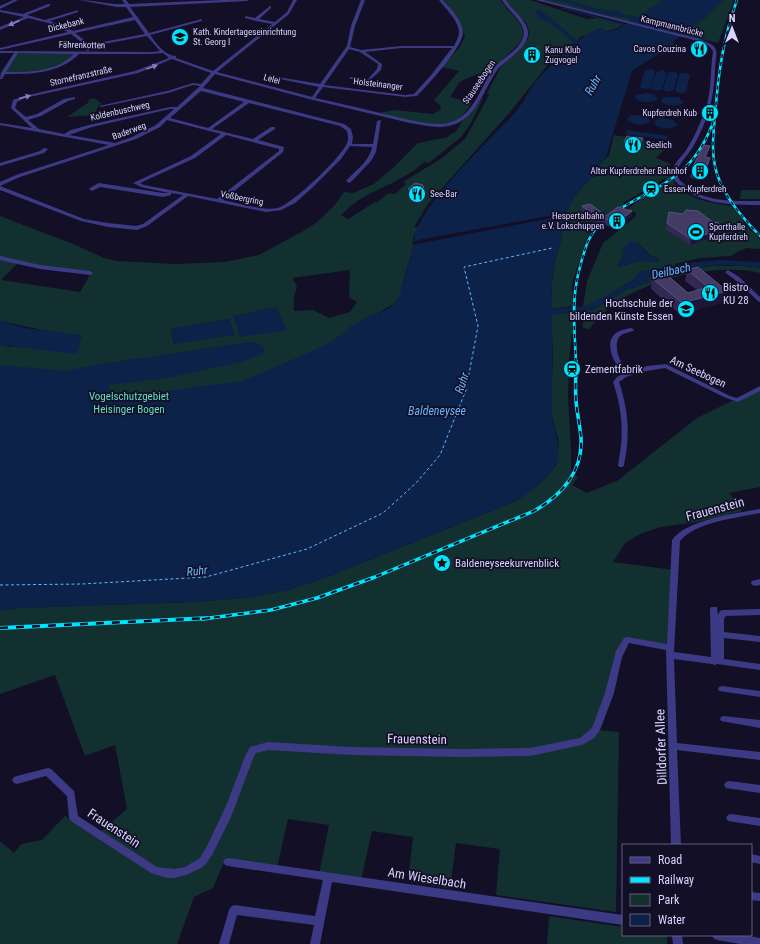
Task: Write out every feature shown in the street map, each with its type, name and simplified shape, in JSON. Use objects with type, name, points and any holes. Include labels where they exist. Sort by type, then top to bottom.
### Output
[{"type":"street","points":[[0,8],[16,0]]},
{"type":"street","points":[[81,0],[111,6],[247,0]]},
{"type":"street","name":"Lelei","points":[[124,0],[127,6],[163,52],[174,57],[214,72],[313,98],[417,122],[443,125]]},
{"type":"street","name":"Baderweg","points":[[0,184],[18,176],[152,131],[179,108],[214,72],[291,10],[294,0]]},
{"type":"street","points":[[313,98],[348,48],[353,26],[364,0]]},
{"type":"street","points":[[348,48],[361,50],[401,47],[456,47],[459,43],[461,33],[442,0]]},
{"type":"street","name":"Stauseebogen","points":[[443,125],[457,122],[464,118],[488,86],[497,68],[524,41],[526,33],[524,26],[504,0]]},
{"type":"street","name":"Kampmannbrücke","points":[[538,0],[682,36],[708,43],[713,47],[715,51],[711,97],[697,135],[676,175],[686,189],[701,196],[728,202],[758,203]]},
{"type":"street","points":[[22,16],[49,5]]},
{"type":"street","points":[[256,20],[270,8]]},
{"type":"street","points":[[0,11],[45,21],[64,27],[73,32],[86,46],[88,53]]},
{"type":"street","points":[[45,21],[77,11]]},
{"type":"street","points":[[246,16],[256,20],[276,23]]},
{"type":"street","points":[[0,29],[27,17]]},
{"type":"street","name":"Dickebank","points":[[0,49],[136,18]]},
{"type":"street","points":[[86,46],[148,34],[201,20]]},
{"type":"street","name":"Holsteinanger","points":[[272,77],[322,87],[405,96],[414,95],[456,47]]},
{"type":"street","points":[[350,78],[369,80],[379,69],[379,62],[361,50]]},
{"type":"street","name":"Fährenkotten","points":[[0,52],[163,52]]},
{"type":"street","points":[[1,76],[17,52]]},
{"type":"street","points":[[1,76],[51,69],[68,62],[77,53]]},
{"type":"street","name":"Stornefranzstraße","points":[[38,130],[12,108],[13,104],[19,99],[136,72],[174,57]]},
{"type":"street","points":[[102,108],[149,98],[151,96],[193,84],[248,101],[346,127],[351,133],[349,145],[376,146]]},
{"type":"street","name":"Stornefranzstraße","points":[[26,119],[39,115],[66,100],[73,98]]},
{"type":"street","points":[[209,129],[248,101]]},
{"type":"street","name":"Koldenbuschweg","points":[[65,135],[73,130],[98,124],[170,108],[179,108]]},
{"type":"street","points":[[167,119],[255,140],[280,147],[283,150],[218,201]]},
{"type":"street","points":[[349,181],[369,160],[376,146],[379,121]]},
{"type":"street","points":[[0,124],[116,144]]},
{"type":"street","points":[[255,140],[273,128]]},
{"type":"street","points":[[121,189],[193,157],[226,133]]},
{"type":"street","name":"Voßbergring","points":[[173,193],[273,211],[283,208],[297,199],[342,155],[349,145]]},
{"type":"street","points":[[0,165],[42,152],[46,149]]},
{"type":"street","points":[[92,189],[105,182]]},
{"type":"street","points":[[136,183],[173,193]]},
{"type":"street","points":[[99,185],[163,195],[173,193]]},
{"type":"street","points":[[0,188],[83,220],[108,225],[137,228],[145,225],[186,196]]},
{"type":"street","points":[[758,203],[760,210]]},
{"type":"street","points":[[0,258],[90,274]]},
{"type":"street","points":[[728,272],[738,278],[749,291],[760,300]]},
{"type":"street","points":[[621,465],[627,436],[626,418],[616,382],[619,377],[626,374],[620,367],[616,358],[614,344],[618,334],[631,330]]},
{"type":"street","name":"Am Seebogen","points":[[626,374],[656,366],[666,366],[728,397],[738,400],[760,388]]},
{"type":"street","name":"Frauenstein","points":[[17,780],[48,772],[71,794],[74,818],[154,870],[165,874],[179,873],[199,864],[209,852],[228,814],[250,754],[253,750],[268,746],[352,751],[462,753],[530,752],[582,741],[596,730],[611,689],[623,645],[627,640],[671,651],[676,540],[678,537],[682,532],[693,527],[760,511]]},
{"type":"street","points":[[714,609],[718,662]]},
{"type":"street","points":[[718,662],[720,619],[723,613],[760,612]]},
{"type":"street","points":[[720,635],[760,639]]},
{"type":"street","points":[[671,651],[718,662],[760,667]]},
{"type":"street","name":"Dilldorfer Allee","points":[[671,651],[676,844]]},
{"type":"street","points":[[722,689],[760,694]]},
{"type":"street","points":[[724,719],[760,724]]},
{"type":"street","points":[[674,746],[760,756]]},
{"type":"street","points":[[729,785],[760,789]]},
{"type":"street","points":[[730,818],[760,822]]},
{"type":"street","name":"Am Wieselbach","points":[[228,862],[622,920]]},
{"type":"street","points":[[315,944],[328,877]]},
{"type":"street","points":[[224,944],[234,910],[319,921]]},
{"type":"street","points":[[728,936],[739,937],[760,943]]},
{"type":"green space","points":[[444,0],[501,0],[523,30],[521,42],[494,68],[465,79],[459,83],[450,97],[472,103],[458,120],[437,124],[406,120],[378,113],[395,110],[433,114],[440,110],[441,106],[434,100],[459,71],[442,67],[459,48],[465,37],[460,24]]},
{"type":"green space","name":"Vogelschutzgebiet Heisinger Bogen","points":[[506,0],[530,0],[587,19],[602,18],[625,24],[613,30],[606,31],[600,28],[585,36],[582,36],[547,66],[510,112],[428,204],[414,227],[418,227],[413,237],[414,244],[401,290],[403,291],[395,303],[337,338],[314,381],[0,444],[0,345],[10,347],[52,332],[0,321],[0,258],[18,263],[1,280],[80,292],[91,273],[40,266],[0,257],[0,216],[73,244],[104,258],[117,261],[175,264],[225,262],[259,255],[316,223],[334,206],[344,192],[353,193],[374,184],[418,143],[448,137],[456,132],[461,123],[484,96],[471,123],[461,137],[429,163],[424,162],[400,179],[364,197],[341,215],[348,219],[375,202],[376,203],[389,193],[395,194],[406,184],[403,182],[442,158],[465,139],[489,95],[487,93],[502,65],[528,39],[529,32],[526,22],[512,10]],"holes":[[[350,270],[349,297],[357,302],[350,312],[329,318],[313,310],[294,311],[294,299],[297,287],[292,278]],[[229,319],[234,335],[174,343],[171,329]]]},
{"type":"green space","points":[[541,0],[734,0],[718,43]]},
{"type":"green space","points":[[17,52],[77,53],[69,60],[51,68],[3,73]]},
{"type":"green space","points":[[94,98],[102,104],[99,105],[94,115],[67,117],[89,102],[88,100]]},
{"type":"green space","points":[[614,135],[662,143],[661,146],[667,147],[656,158],[671,164],[667,167],[665,176],[671,176],[675,184],[689,195],[706,201],[732,206],[749,229],[760,239],[760,249],[747,248],[731,256],[700,258],[675,264],[676,265],[640,272],[632,281],[600,300],[587,306],[583,306],[587,281],[603,243],[635,217],[636,213],[628,209],[647,194],[668,182],[666,178],[623,203],[626,205],[607,215],[597,225],[587,237],[572,284],[573,306],[551,309],[552,282],[555,262],[561,241],[563,219],[574,197],[584,185],[592,177],[598,176],[605,170],[599,165],[609,155]],"holes":[[[637,242],[650,255],[659,259],[657,262],[640,261],[617,267],[624,255]]]},
{"type":"green space","points":[[741,190],[760,190],[760,199],[740,199]]},
{"type":"green space","points":[[713,266],[743,266],[760,268],[760,273],[740,270],[717,270],[667,280],[643,288],[621,300],[603,313],[590,329],[583,328],[583,311],[592,310],[626,290],[650,282],[646,278],[687,269]]},
{"type":"green space","points":[[572,312],[573,327],[569,357],[568,396],[571,474],[578,477],[572,485],[587,493],[617,481],[697,418],[760,387],[760,487],[729,493],[742,511],[697,522],[660,527],[640,534],[625,543],[613,562],[674,570],[670,647],[626,640],[595,729],[581,739],[529,751],[257,747],[227,813],[204,857],[188,869],[173,872],[156,869],[100,832],[127,809],[115,745],[85,756],[55,675],[0,694],[0,611],[19,608],[193,602],[245,598],[288,590],[327,577],[514,502],[539,485],[556,465],[559,443],[551,411],[553,351],[551,315]]},
{"type":"green space","points":[[598,730],[619,732],[616,912],[496,895],[500,849],[456,843],[450,889],[408,881],[413,837],[372,831],[361,880],[319,874],[329,825],[288,819],[277,868],[225,860],[213,888],[194,897],[177,944],[0,944],[0,841],[14,853],[21,844],[42,840],[65,816],[165,876],[199,866],[251,754],[257,749],[464,754],[568,746]]},
{"type":"green space","points":[[549,916],[622,927],[622,936],[667,936],[667,944],[547,944]]},
{"type":"water","name":"Baldeneysee","points":[[554,0],[568,0],[599,9],[622,12],[622,14],[638,17],[663,0],[723,0],[706,17],[674,41],[673,45],[632,71],[606,157],[599,165],[606,171],[604,174],[592,177],[584,185],[574,197],[563,219],[561,241],[555,262],[552,282],[551,309],[587,306],[632,281],[640,272],[697,262],[719,260],[760,262],[760,268],[732,265],[703,267],[647,278],[651,282],[626,290],[592,310],[551,315],[552,417],[558,443],[558,456],[553,469],[544,481],[514,502],[327,577],[288,590],[245,598],[193,602],[19,608],[0,611],[0,365],[67,371],[88,366],[249,342],[258,343],[265,348],[263,354],[241,362],[167,378],[109,385],[110,395],[157,392],[242,381],[315,350],[338,338],[351,326],[373,314],[388,309],[396,302],[402,292],[416,230],[425,214],[454,177],[517,111],[537,80],[550,66],[575,44],[553,25],[540,19],[534,10],[541,10],[578,41],[595,30],[602,28],[606,31],[613,31],[631,20],[624,17],[598,13],[569,3]]},
{"type":"water","points":[[651,69],[655,71],[651,88],[641,88],[640,86],[645,70]]},
{"type":"water","points":[[662,70],[667,73],[662,89],[658,91],[653,90],[651,88],[656,72]]},
{"type":"water","points":[[673,71],[678,74],[674,90],[666,92],[663,89],[668,73]]},
{"type":"water","points":[[680,73],[690,75],[686,92],[682,93],[675,90]]},
{"type":"water","points":[[648,93],[655,95],[658,99],[652,102],[646,102],[635,98],[636,95]]},
{"type":"water","points":[[663,97],[678,97],[684,102],[676,106],[667,105],[661,102]]},
{"type":"water","points":[[631,115],[646,116],[651,121],[643,125],[636,124],[627,120]]},
{"type":"water","points":[[661,118],[673,120],[678,125],[672,128],[666,128],[655,125],[654,121]]},
{"type":"water","points":[[627,130],[668,136],[667,140],[625,134]]},
{"type":"water","points":[[630,241],[637,242],[649,255],[659,259],[660,262],[640,261],[617,267],[624,255],[621,250]]},
{"type":"water","points":[[276,307],[287,330],[240,337],[233,316]]},
{"type":"water","points":[[229,319],[235,335],[175,344],[171,329]]},
{"type":"water","points":[[0,321],[26,328],[82,335],[77,354],[0,345]]},
{"type":"pier","points":[[569,212],[568,215],[412,245],[412,242],[423,239]]},
{"type":"building","points":[[531,47],[538,48],[533,53],[526,51]]},
{"type":"building","points":[[627,136],[643,138],[640,145],[624,142]]},
{"type":"building","points":[[704,145],[710,146],[705,157],[710,158],[705,171],[692,168]]},
{"type":"building","points":[[415,183],[423,185],[422,186],[424,187],[419,192],[408,189]]},
{"type":"building","points":[[590,204],[606,216],[618,207],[632,211],[617,223],[594,215],[582,206]]},
{"type":"building","name":"Sporthalle Kupferdreh","points":[[686,210],[698,211],[714,223],[717,222],[726,228],[691,239],[667,223],[669,212],[683,214]]},
{"type":"building","points":[[698,267],[727,291],[682,303],[652,278],[666,274],[688,293],[708,287],[687,270]]},
{"type":"waterway","points":[[563,8],[624,25]]},
{"type":"ferry route","points":[[0,585],[82,584],[206,577],[307,549],[383,513],[416,483],[440,455],[466,390],[478,326],[464,267],[552,248]]},
{"type":"railway","points":[[715,117],[725,43],[737,0]]},
{"type":"railway","points":[[576,362],[574,324],[576,282],[589,239],[598,226],[608,217],[683,170],[701,148],[715,117]]},
{"type":"railway","points":[[715,117],[713,145],[714,160],[720,183],[741,215],[760,236]]},
{"type":"railway","points":[[209,618],[271,610],[317,598],[375,577],[534,511],[544,505],[562,490],[569,481],[581,450],[581,438],[576,401],[576,362]]},
{"type":"railway","points":[[0,628],[209,618]]},
{"type":"railway","points":[[202,619],[209,618]]},
{"type":"place","name":"Kath. Kindertageseinrichtung St. Georg I","points":[[180,37]]},
{"type":"place","name":"Cavos Couzina","points":[[699,49]]},
{"type":"place","name":"Kanu Klub Zugvogel","points":[[532,55]]},
{"type":"place","name":"Kupferdreh Kub","points":[[710,113]]},
{"type":"place","name":"Seelich","points":[[633,145]]},
{"type":"place","name":"Alter Kupferdreher Bahnhof","points":[[700,171]]},
{"type":"place","name":"Essen-Kupferdreh","points":[[651,189]]},
{"type":"place","name":"See-Bar","points":[[417,194]]},
{"type":"place","name":"Hespertalbahn e.V. Lokschuppen","points":[[617,221]]},
{"type":"place","name":"Sporthalle Kupferdreh","points":[[696,232]]},
{"type":"place","name":"Bistro KU 28","points":[[710,293]]},
{"type":"place","name":"Hochschule der bildenden Künste Essen","points":[[686,309]]},
{"type":"place","name":"Zementfabrik","points":[[572,369]]},
{"type":"place","name":"Baldeneyseekurvenblick","points":[[442,563]]},
{"type":"water label","name":"Ruhr","points":[[593,85]]},
{"type":"water label","name":"Deilbach","points":[[671,271]]},
{"type":"water label","name":"Ruhr","points":[[462,383]]},
{"type":"water label","name":"Ruhr","points":[[197,571]]}]
